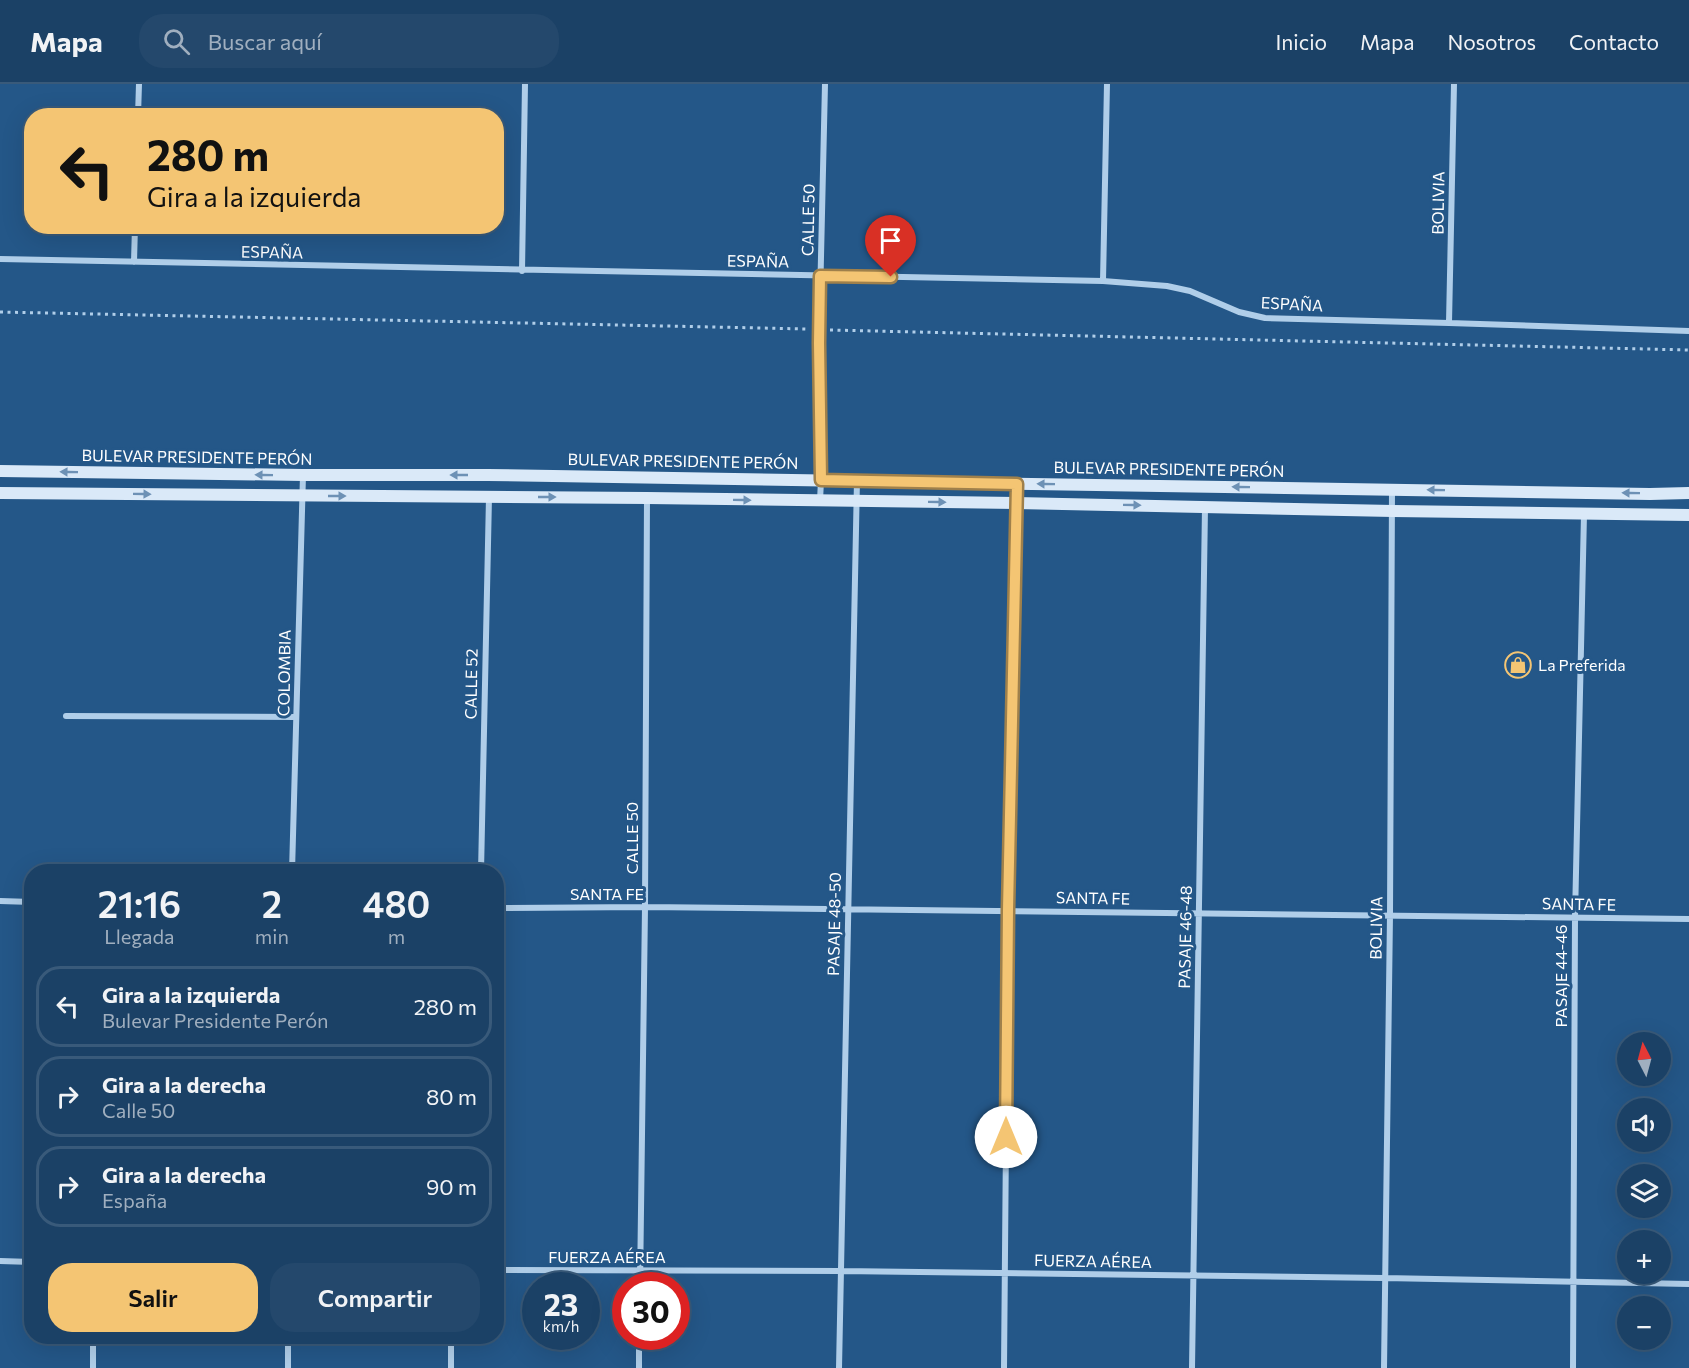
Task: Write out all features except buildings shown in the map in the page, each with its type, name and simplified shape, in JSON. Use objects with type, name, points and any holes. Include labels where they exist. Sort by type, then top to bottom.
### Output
[{"type":"main road","name":"BULEVAR PRESIDENTE PERÓN","points":[[0,471],[488,475],[1689,493]]},
{"type":"main road","points":[[0,493],[647,498],[1016,503],[1393,512],[1689,515]]},
{"type":"street","points":[[138,108],[139,84]]},
{"type":"street","points":[[522,271],[525,84]]},
{"type":"street","name":"CALLE 50","points":[[820,501],[820,276],[825,84]]},
{"type":"street","points":[[1103,281],[1107,84]]},
{"type":"street","name":"BOLIVIA","points":[[1449,323],[1454,84]]},
{"type":"street","points":[[134,262],[135,234]]},
{"type":"street","name":"ESPAÑA","points":[[0,259],[1103,281],[1179,288],[1239,312],[1265,318],[1689,331]]},
{"type":"street","name":"COLOMBIA","points":[[292,864],[303,475]]},
{"type":"street","name":"PASAJE 48-50","points":[[839,1368],[856,480]]},
{"type":"street","points":[[1004,1368],[1008,910],[1017,484]]},
{"type":"street","name":"BOLIVIA","points":[[1384,1368],[1390,915],[1392,489]]},
{"type":"street","name":"CALLE 52","points":[[481,864],[489,497]]},
{"type":"street","name":"CALLE 50","points":[[640,1271],[647,498]]},
{"type":"street","name":"PASAJE 46-48","points":[[1192,1368],[1204,507]]},
{"type":"street","name":"PASAJE 44-46","points":[[1573,1368],[1575,917],[1584,513]]},
{"type":"street","points":[[66,716],[296,717]]},
{"type":"street","points":[[0,901],[24,902]]},
{"type":"street","name":"SANTA FE","points":[[504,908],[1008,910],[1689,919]]},
{"type":"street","points":[[0,1261],[24,1262]]},
{"type":"street","name":"FUERZA AÉREA","points":[[504,1270],[841,1271],[1689,1284]]},
{"type":"street","points":[[93,1344],[93,1368]]},
{"type":"street","points":[[288,1344],[288,1368]]},
{"type":"street","points":[[451,1344],[451,1368]]},
{"type":"street","points":[[639,1350],[639,1368]]},
{"type":"path","points":[[0,312],[1689,350]]},
{"type":"place","name":"La Preferida","points":[[1518,665]]},
{"type":"route","points":[[891,277],[820,276],[821,480],[1017,484],[1008,910],[1006,1137]]}]
